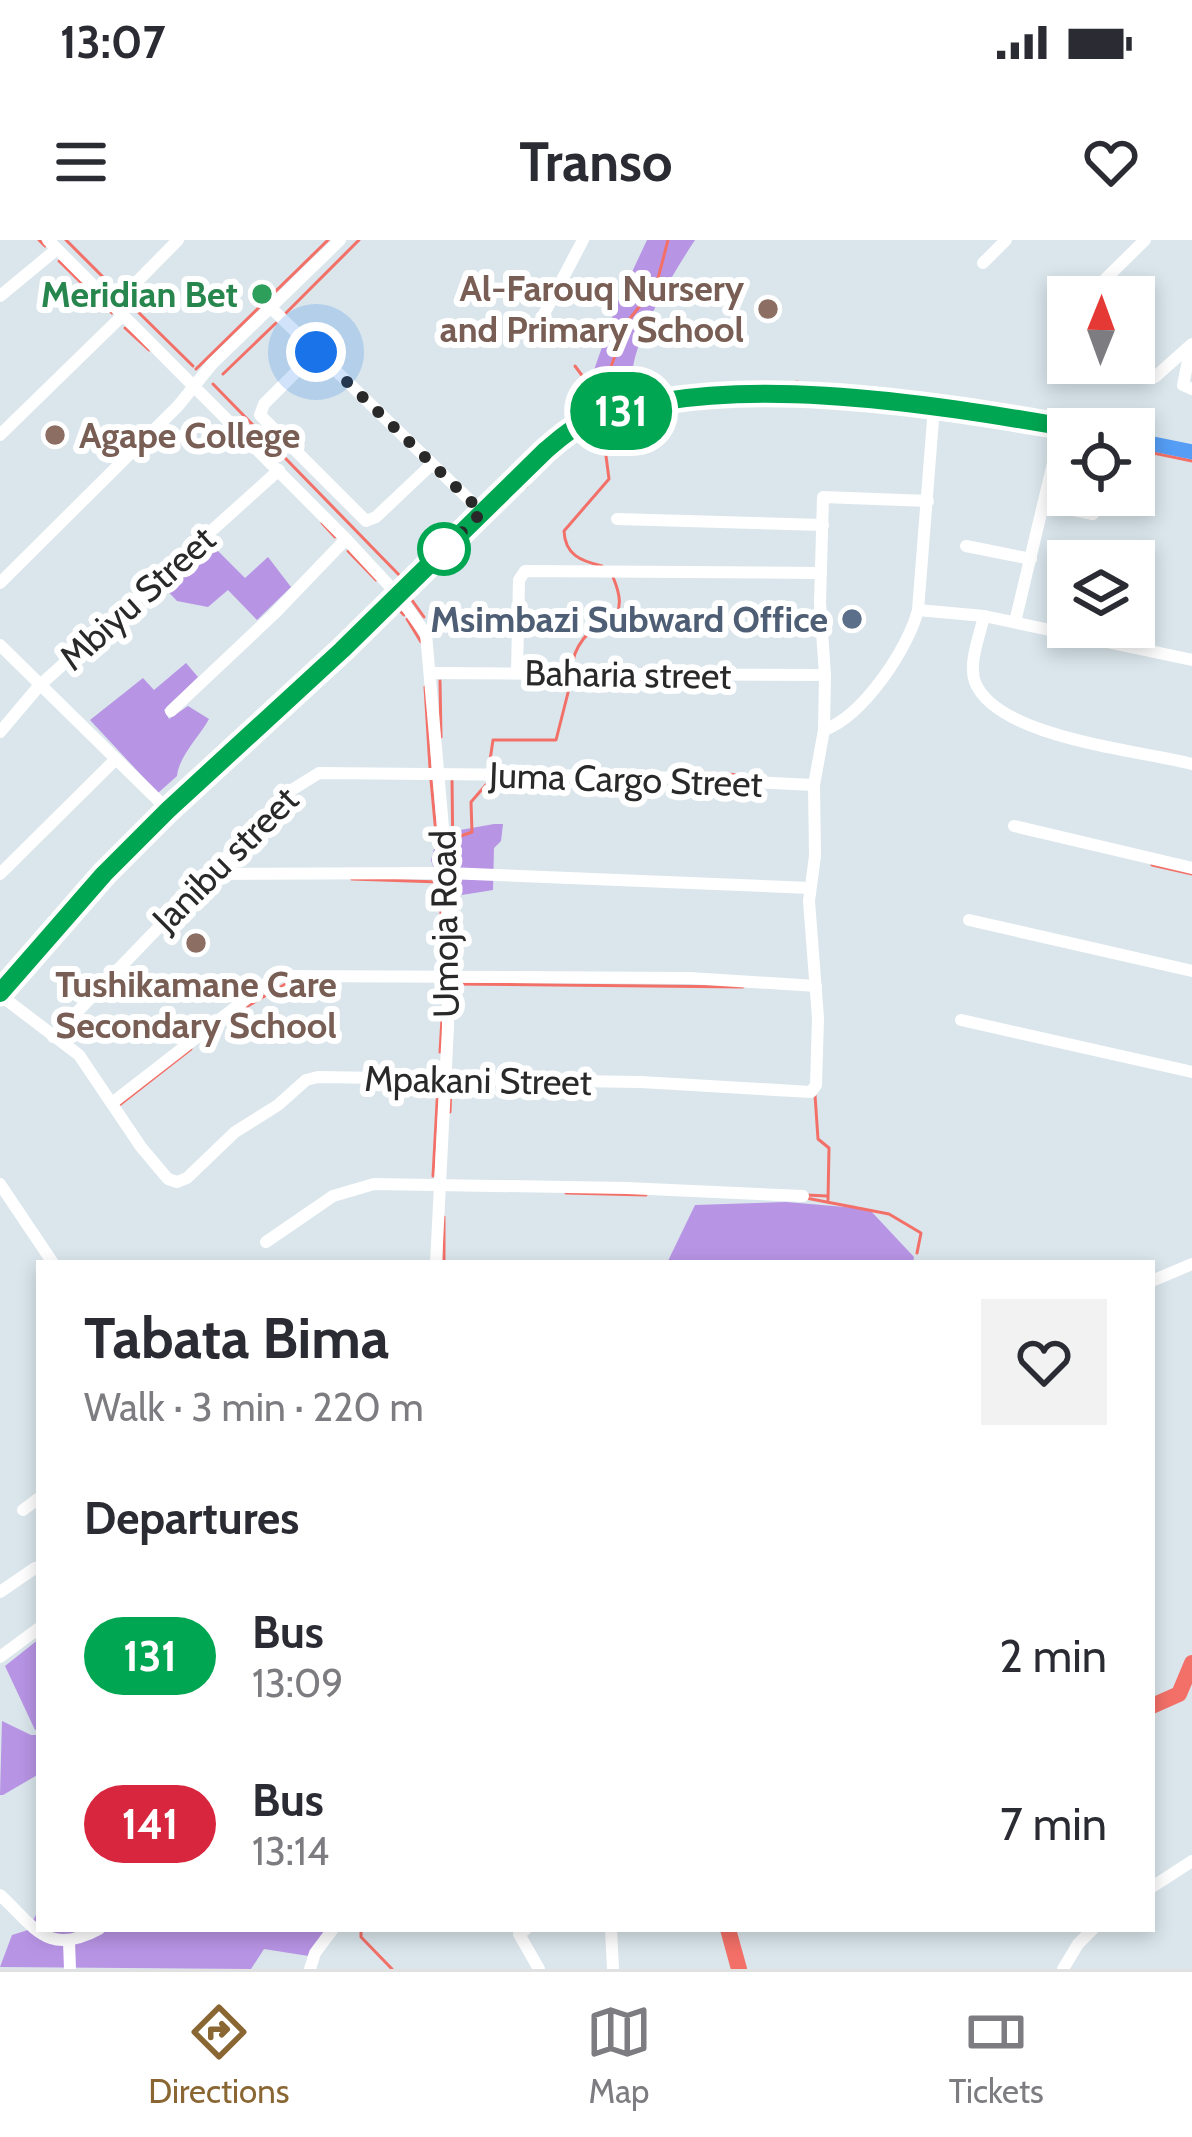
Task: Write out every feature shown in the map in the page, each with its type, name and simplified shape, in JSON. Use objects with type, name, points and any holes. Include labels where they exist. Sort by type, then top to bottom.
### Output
[{"type":"main road","points":[[0,994],[104,874],[168,810],[572,429],[618,412],[715,394],[934,407],[1047,425]]},
{"type":"main road","points":[[1155,444],[1192,452]]},
{"type":"street","points":[[0,435],[178,240]]},
{"type":"street","points":[[0,583],[340,240]]},
{"type":"street","points":[[544,314],[583,240]]},
{"type":"street","points":[[983,262],[1006,240]]},
{"type":"street","points":[[1108,276],[1145,240]]},
{"type":"street","points":[[0,296],[52,244]]},
{"type":"street","name":"Umoja Road","points":[[52,244],[346,539],[398,595],[426,634],[448,873],[436,1260]]},
{"type":"street","points":[[271,308],[482,512]]},
{"type":"street","points":[[1155,377],[1192,345]]},
{"type":"street","points":[[1192,345],[1183,380],[1192,389]]},
{"type":"street","points":[[316,352],[264,404],[260,415],[366,521],[432,464]]},
{"type":"street","points":[[824,730],[840,723],[866,698],[911,637],[918,610],[934,407]]},
{"type":"street","name":"Mbiyu Street","points":[[0,732],[39,686],[279,470]]},
{"type":"street","points":[[1015,622],[1047,490]]},
{"type":"street","points":[[0,994],[79,1055],[112,1103],[282,976],[689,978],[816,986],[810,888],[814,785],[824,730],[823,497],[928,501]]},
{"type":"street","points":[[617,519],[824,525]]},
{"type":"street","points":[[171,711],[346,539]]},
{"type":"street","points":[[965,546],[1031,559]]},
{"type":"street","points":[[517,672],[519,580],[525,571],[821,572]]},
{"type":"street","points":[[918,610],[984,616],[1192,660]]},
{"type":"street","points":[[984,616],[973,672],[982,693],[998,710],[1056,734],[1192,764]]},
{"type":"street","points":[[0,645],[168,810]]},
{"type":"street","name":"Baharia street","points":[[431,673],[825,675]]},
{"type":"street","points":[[0,874],[115,761]]},
{"type":"street","name":"Juma Cargo Street","points":[[438,775],[633,776],[814,785]]},
{"type":"street","name":"Janibu street","points":[[53,1037],[206,874],[310,776],[438,775]]},
{"type":"street","points":[[1014,826],[1192,868]]},
{"type":"street","points":[[206,874],[448,873],[810,888]]},
{"type":"street","points":[[969,920],[1192,971]]},
{"type":"street","name":"Mpakani Street","points":[[112,1103],[141,1147],[168,1179],[177,1182],[235,1132],[310,1078],[641,1082],[814,1090],[816,986]]},
{"type":"street","points":[[961,1020],[1192,1072]]},
{"type":"street","points":[[0,1184],[51,1260]]},
{"type":"street","points":[[266,1242],[350,1188],[374,1184],[803,1196]]},
{"type":"street","points":[[1155,1280],[1192,1264]]},
{"type":"street","points":[[23,1510],[36,1500]]},
{"type":"street","points":[[0,1592],[35,1568]]},
{"type":"street","points":[[0,1657],[36,1630]]},
{"type":"street","points":[[1155,1885],[1192,1861]]},
{"type":"street","points":[[0,1895],[36,1930]]},
{"type":"street","points":[[42,1932],[69,1942],[92,1932]]},
{"type":"street","points":[[310,1969],[331,1932]]},
{"type":"street","points":[[522,1932],[539,1969]]},
{"type":"street","points":[[610,1932],[613,1969]]},
{"type":"street","points":[[1063,1969],[1090,1932]]},
{"type":"street","points":[[69,1942],[70,1969]]},
{"type":"shaded area","points":[[647,240],[695,240],[642,337],[632,376],[634,392],[613,407],[594,407],[587,404],[594,370],[617,304]]},
{"type":"shaded area","points":[[208,541],[245,578],[268,557],[291,587],[257,620],[228,590],[208,607],[177,601],[162,585]]},
{"type":"shaded area","points":[[186,663],[198,677],[164,710],[169,719],[188,706],[209,719],[185,754],[177,776],[158,793],[90,720],[143,678],[154,690]]},
{"type":"shaded area","points":[[503,824],[501,841],[494,848],[493,890],[443,898],[431,860],[438,834]]},
{"type":"shaded area","points":[[786,1202],[869,1209],[914,1260],[668,1260],[695,1205]]},
{"type":"shaded area","points":[[36,1641],[36,1730],[35,1730],[5,1666]]},
{"type":"shaded area","points":[[2,1721],[36,1735],[36,1776],[0,1795]]},
{"type":"shaded area","points":[[36,1915],[36,1932],[332,1932],[315,1957],[264,1949],[251,1969],[0,1967],[12,1935],[28,1930]]},
{"type":"waterway","points":[[39,240],[45,246]]},
{"type":"waterway","points":[[66,240],[117,291]]},
{"type":"waterway","points":[[196,369],[328,240]]},
{"type":"waterway","points":[[286,313],[359,240]]},
{"type":"waterway","points":[[599,406],[601,382],[607,378],[627,322],[656,286],[668,240]]},
{"type":"waterway","points":[[59,261],[112,313]]},
{"type":"waterway","points":[[128,302],[193,366]]},
{"type":"waterway","points":[[223,374],[276,323]]},
{"type":"waterway","points":[[125,328],[149,350]]},
{"type":"waterway","points":[[575,366],[598,397]]},
{"type":"waterway","points":[[776,387],[797,382],[825,388]]},
{"type":"waterway","points":[[213,384],[404,580]]},
{"type":"waterway","points":[[718,386],[738,387]]},
{"type":"waterway","points":[[636,399],[711,387]]},
{"type":"waterway","points":[[736,402],[759,404]]},
{"type":"waterway","points":[[769,404],[826,406]]},
{"type":"waterway","points":[[481,501],[557,430],[613,405]]},
{"type":"waterway","points":[[849,407],[922,413]]},
{"type":"waterway","points":[[641,415],[656,411]]},
{"type":"waterway","points":[[621,419],[632,417]]},
{"type":"waterway","points":[[959,417],[1047,433]]},
{"type":"waterway","points":[[602,425],[609,479],[564,531],[567,546],[576,556],[602,566]]},
{"type":"waterway","points":[[1155,453],[1192,461]]},
{"type":"waterway","points":[[526,487],[542,464]]},
{"type":"waterway","points":[[495,510],[519,493]]},
{"type":"waterway","points":[[415,569],[435,542],[474,507]]},
{"type":"waterway","points":[[322,523],[335,537]]},
{"type":"waterway","points":[[448,559],[475,530]]},
{"type":"waterway","points":[[348,551],[376,580]]},
{"type":"waterway","points":[[427,578],[442,564]]},
{"type":"waterway","points":[[572,668],[583,639],[610,623],[617,612],[619,595],[613,577]]},
{"type":"waterway","points":[[421,583],[409,596],[424,617]]},
{"type":"waterway","points":[[397,608],[404,615]]},
{"type":"waterway","points":[[344,635],[373,610]]},
{"type":"waterway","points":[[407,619],[421,642]]},
{"type":"waterway","points":[[272,704],[331,648]]},
{"type":"waterway","points":[[522,667],[561,668]]},
{"type":"waterway","points":[[489,767],[493,740],[556,740],[572,677]]},
{"type":"waterway","points":[[637,680],[700,680]]},
{"type":"waterway","points":[[440,681],[441,737]]},
{"type":"waterway","points":[[425,687],[430,768]]},
{"type":"waterway","points":[[219,753],[265,710]]},
{"type":"waterway","points":[[168,797],[213,758]]},
{"type":"waterway","points":[[702,773],[764,776]]},
{"type":"waterway","points":[[452,778],[453,865]]},
{"type":"waterway","points":[[455,838],[472,832],[471,802],[491,779]]},
{"type":"waterway","points":[[431,780],[439,866]]},
{"type":"waterway","points":[[624,782],[644,783]]},
{"type":"waterway","points":[[137,828],[156,808]]},
{"type":"waterway","points":[[72,898],[130,834]]},
{"type":"waterway","points":[[1152,865],[1192,874]]},
{"type":"waterway","points":[[439,877],[441,914]]},
{"type":"waterway","points":[[453,920],[455,877]]},
{"type":"waterway","points":[[352,879],[439,882]]},
{"type":"waterway","points":[[0,980],[65,904]]},
{"type":"waterway","points":[[246,1007],[289,982]]},
{"type":"waterway","points":[[453,984],[743,987]]},
{"type":"waterway","points":[[440,1052],[442,1018]]},
{"type":"waterway","points":[[118,1106],[191,1049]]},
{"type":"waterway","points":[[433,1176],[435,1085]]},
{"type":"waterway","points":[[450,1112],[451,1086]]},
{"type":"waterway","points":[[815,1095],[818,1139],[829,1148],[828,1200]]},
{"type":"waterway","points":[[566,1193],[646,1195]]},
{"type":"waterway","points":[[806,1195],[827,1196]]},
{"type":"waterway","points":[[806,1198],[889,1214],[921,1233],[917,1253]]},
{"type":"waterway","points":[[444,1217],[444,1260]]},
{"type":"waterway","points":[[1155,1705],[1179,1694],[1192,1663]]},
{"type":"waterway","points":[[361,1932],[392,1969]]},
{"type":"waterway","points":[[729,1932],[739,1969]]},
{"type":"bus line","name":"131","points":[[0,993],[104,874],[168,810],[572,429],[634,408],[715,394],[836,398],[1047,424]]},
{"type":"place","name":"Meridian Bet","points":[[262,294]]},
{"type":"place","name":"Al-Farouq Nursery and Primary School","points":[[768,309]]},
{"type":"place","name":"Agape College","points":[[55,435]]},
{"type":"place","name":"Msimbazi Subward Office","points":[[852,619]]},
{"type":"place","name":"Tushikamane Care Secondary School","points":[[196,943]]},
{"type":"route","points":[[316,352],[482,512],[436,558],[444,549]]}]
